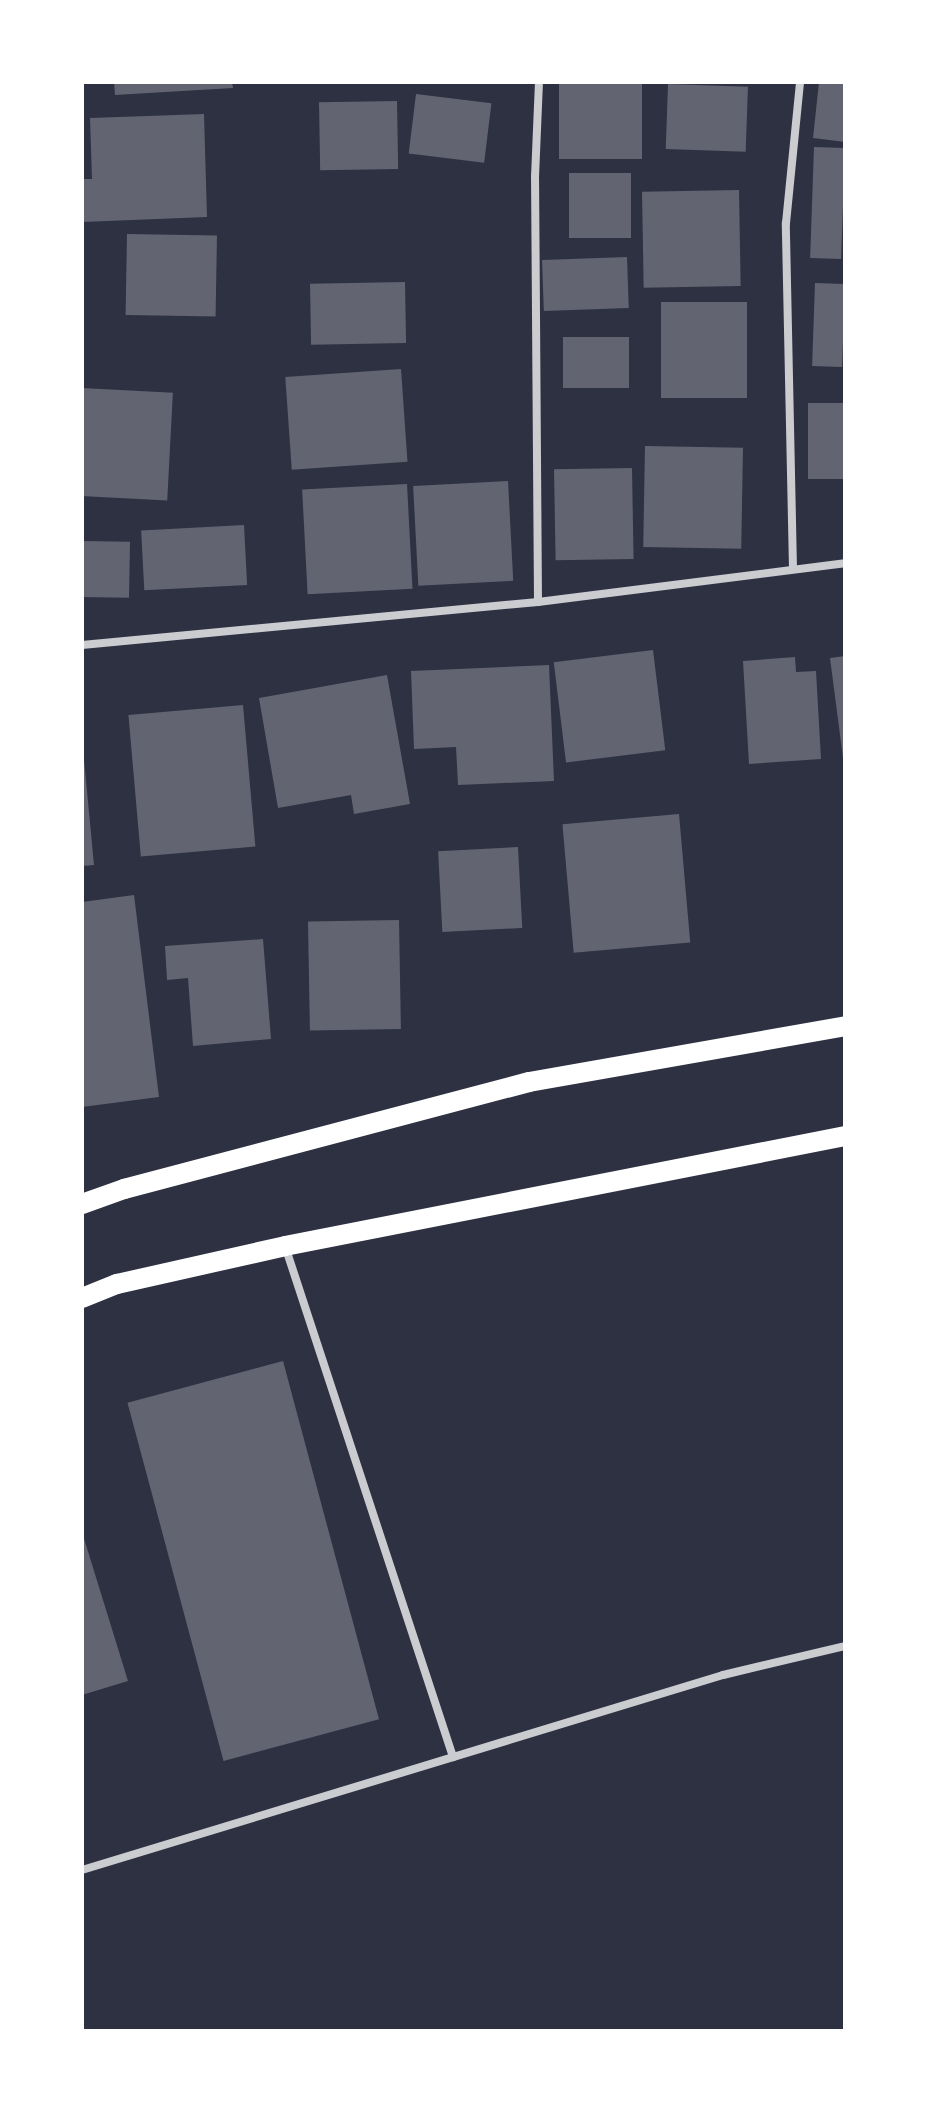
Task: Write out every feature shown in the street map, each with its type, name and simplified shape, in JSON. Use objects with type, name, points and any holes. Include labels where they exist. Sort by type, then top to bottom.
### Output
[{"type":"main road","points":[[82,1204],[124,1189],[529,1082],[845,1026]]},
{"type":"main road","points":[[82,1298],[117,1284],[285,1246],[845,1136]]},
{"type":"street","points":[[538,602],[535,177],[539,82]]},
{"type":"street","points":[[793,569],[786,223],[800,82]]},
{"type":"street","points":[[82,645],[538,602],[845,563]]},
{"type":"street","points":[[285,1246],[453,1757]]},
{"type":"street","points":[[82,1870],[723,1675],[845,1646]]},
{"type":"building","points":[[114,82],[232,82],[233,88],[115,95]]},
{"type":"building","points":[[559,82],[642,82],[642,159],[559,159]]},
{"type":"building","points":[[819,82],[845,82],[845,142],[813,138]]},
{"type":"building","points":[[668,84],[748,87],[746,152],[666,149]]},
{"type":"building","points":[[416,94],[491,103],[484,163],[409,154]]},
{"type":"building","points":[[397,101],[398,169],[320,170],[319,102]]},
{"type":"building","points":[[204,114],[207,217],[82,222],[82,179],[92,179],[90,118]]},
{"type":"building","points":[[814,147],[845,148],[841,259],[810,258]]},
{"type":"building","points":[[569,173],[631,173],[631,238],[569,238]]},
{"type":"building","points":[[739,190],[741,286],[644,288],[642,192]]},
{"type":"building","points":[[127,234],[217,236],[216,317],[126,315]]},
{"type":"building","points":[[627,257],[629,308],[544,311],[542,260]]},
{"type":"building","points":[[405,282],[406,343],[311,345],[310,284]]},
{"type":"building","points":[[815,283],[845,284],[842,367],[812,366]]},
{"type":"building","points":[[661,302],[747,302],[747,398],[661,398]]},
{"type":"building","points":[[563,337],[629,337],[629,388],[563,388]]},
{"type":"building","points":[[401,369],[407,462],[292,470],[285,377]]},
{"type":"building","points":[[82,388],[173,393],[167,501],[82,496]]},
{"type":"building","points":[[808,403],[845,403],[845,479],[808,479]]},
{"type":"building","points":[[645,446],[743,448],[741,549],[643,547]]},
{"type":"building","points":[[632,468],[634,559],[556,560],[554,469]]},
{"type":"building","points":[[508,481],[513,581],[418,586],[413,486]]},
{"type":"building","points":[[407,484],[412,589],[308,594],[302,489]]},
{"type":"building","points":[[244,525],[247,585],[144,590],[141,530]]},
{"type":"building","points":[[82,541],[130,542],[129,598],[82,597]]},
{"type":"building","points":[[653,650],[665,750],[566,762],[554,662]]},
{"type":"building","points":[[845,656],[845,758],[843,758],[830,658]]},
{"type":"building","points":[[795,657],[796,672],[816,671],[821,759],[749,764],[743,661]]},
{"type":"building","points":[[549,665],[554,781],[458,785],[456,747],[414,749],[411,671]]},
{"type":"building","points":[[387,675],[410,804],[354,814],[351,795],[278,808],[259,698]]},
{"type":"building","points":[[243,705],[255,846],[141,856],[128,715]]},
{"type":"building","points":[[82,738],[94,865],[82,866]]},
{"type":"building","points":[[679,814],[690,943],[574,953],[562,824]]},
{"type":"building","points":[[518,847],[522,928],[442,932],[438,851]]},
{"type":"building","points":[[134,895],[159,1097],[82,1107],[82,902]]},
{"type":"building","points":[[399,920],[401,1029],[310,1031],[308,922]]},
{"type":"building","points":[[263,939],[271,1039],[193,1046],[188,978],[167,980],[165,946]]},
{"type":"building","points":[[283,1361],[379,1719],[224,1761],[127,1403]]},
{"type":"building","points":[[82,1532],[128,1681],[82,1695]]}]
